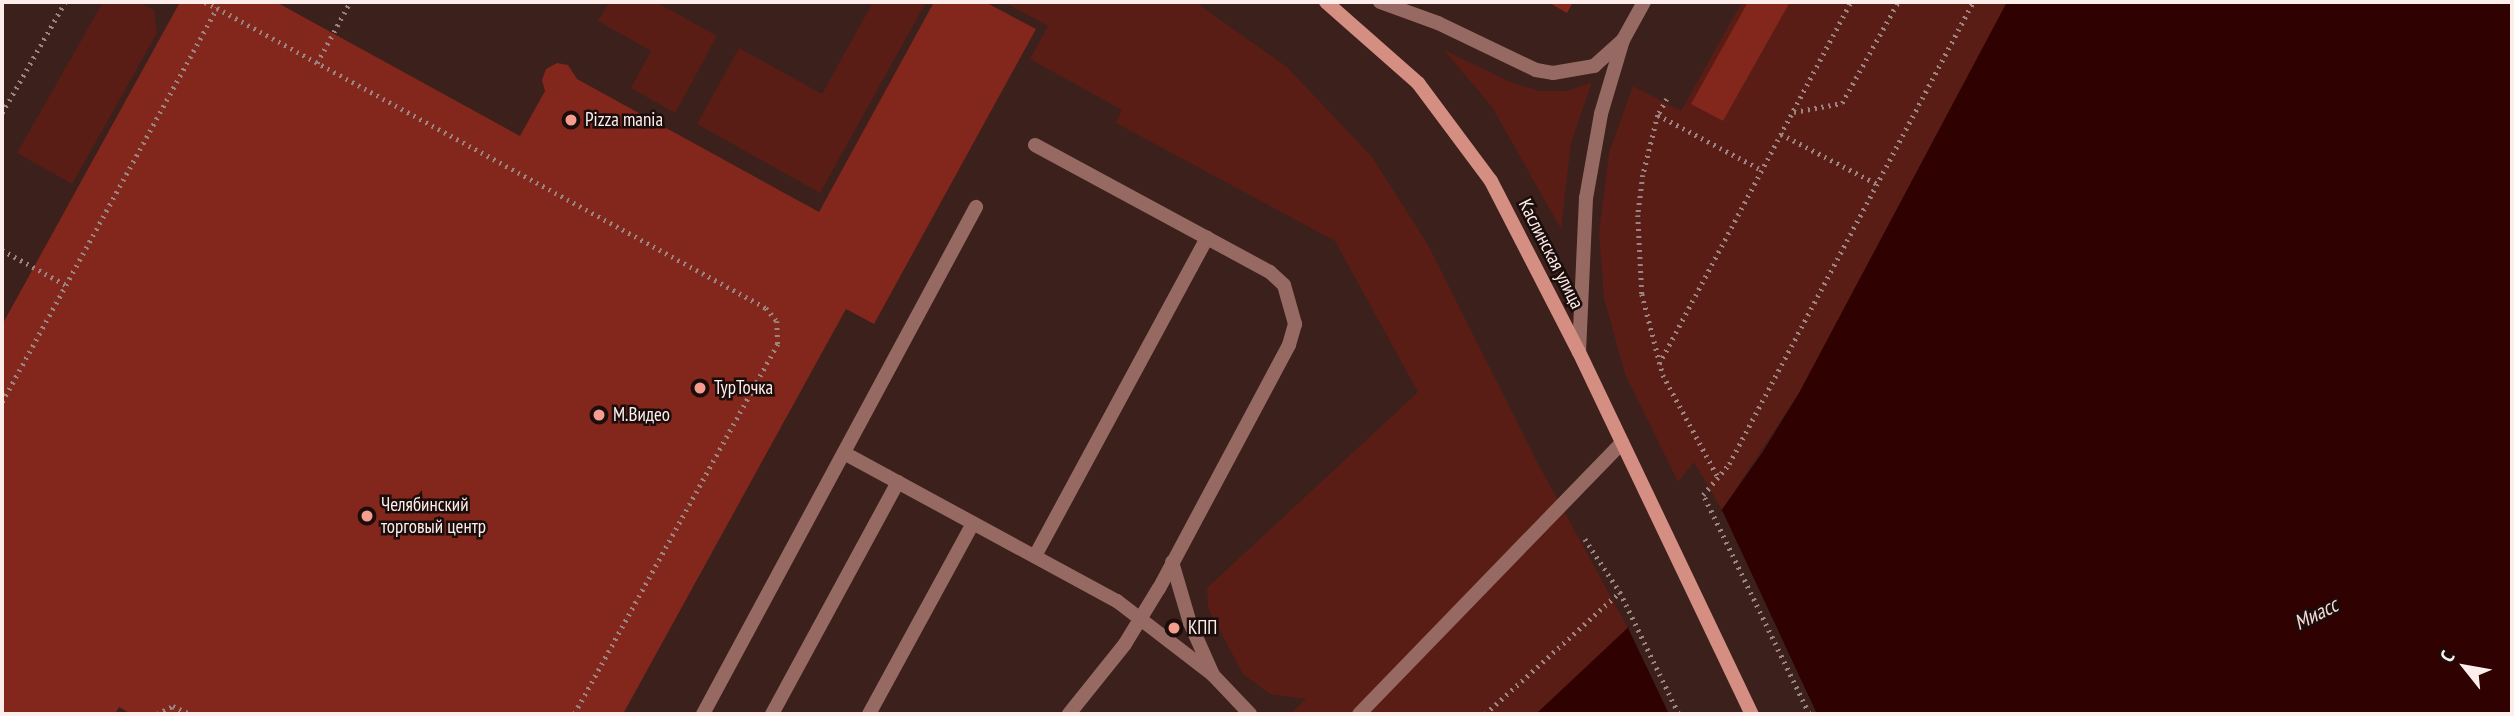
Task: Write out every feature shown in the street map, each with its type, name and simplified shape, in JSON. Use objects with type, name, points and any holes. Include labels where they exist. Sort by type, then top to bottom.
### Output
[{"type":"main road","name":"Каслинская улица","points":[[1326,2],[1418,83],[1463,138],[1515,223],[1752,714]]},
{"type":"street","points":[[1380,2],[1438,23],[1536,71],[1553,73],[1594,66],[1623,40]]},
{"type":"street","points":[[1579,352],[1586,198],[1601,114],[1623,40],[1644,2]]},
{"type":"street","points":[[1035,145],[1270,272],[1284,285],[1295,324],[1289,345],[1141,618],[1069,714]]},
{"type":"street","points":[[702,714],[976,207]]},
{"type":"street","points":[[1035,556],[1207,238]]},
{"type":"street","points":[[1359,714],[1622,443]]},
{"type":"street","points":[[844,453],[1035,556],[1141,618],[1213,675],[1250,714]]},
{"type":"street","points":[[772,714],[898,482]]},
{"type":"street","points":[[869,714],[973,523]]},
{"type":"street","points":[[1172,562],[1190,623],[1213,675]]},
{"type":"path","points":[[2,113],[65,2]]},
{"type":"path","points":[[205,2],[766,308],[777,321],[778,344],[575,714]]},
{"type":"path","points":[[317,63],[350,2]]},
{"type":"path","points":[[1660,364],[1851,2]]},
{"type":"path","points":[[1793,112],[1832,108],[1846,98],[1898,2]]},
{"type":"path","points":[[1809,714],[1703,495],[1719,480],[1973,2]]},
{"type":"path","points":[[2,402],[217,8]]},
{"type":"path","points":[[1667,99],[1658,116],[1643,175],[1638,254],[1647,317],[1660,364],[1719,480]]},
{"type":"path","points":[[1658,116],[1762,170]]},
{"type":"path","points":[[1781,134],[1877,184]]},
{"type":"path","points":[[2,250],[66,285]]},
{"type":"path","points":[[1585,540],[1620,592],[1679,714]]},
{"type":"path","points":[[1485,714],[1620,592]]},
{"type":"path","points":[[157,714],[173,706],[190,714]]},
{"type":"shaded area","points":[[103,2],[139,2],[154,10],[157,33],[72,184],[17,153]]},
{"type":"shaded area","points":[[609,2],[656,2],[717,36],[675,113],[631,88],[651,51],[598,21]]},
{"type":"shaded area","points":[[873,2],[926,2],[820,193],[697,124],[739,48],[822,94]]},
{"type":"shaded area","points":[[1004,2],[1195,2],[1287,67],[1372,157],[1428,245],[1536,460],[1628,628],[1536,714],[1290,714],[1306,699],[1270,694],[1243,674],[1208,608],[1207,588],[1418,392],[1335,241],[1116,123],[1122,110],[1030,59],[1048,26]]},
{"type":"shaded area","points":[[1742,2],[2007,2],[1799,393],[1722,510],[1694,462],[1678,482],[1625,374],[1604,298],[1599,233],[1609,153],[1633,86],[1681,111]]},
{"type":"shaded area","points":[[1444,50],[1510,82],[1540,91],[1567,91],[1592,82],[1571,143],[1561,229],[1492,107]]},
{"type":"water","name":"Миасс","points":[[2007,2],[2512,2],[2512,714],[1536,714],[1635,621],[1682,566],[1762,453],[1799,393]]},
{"type":"pier","points":[[1722,510],[1817,714],[1669,714],[1628,628]]},
{"type":"building","name":"Челябинский торговый центр","points":[[180,2],[276,2],[520,136],[545,91],[542,80],[546,69],[557,63],[568,65],[577,79],[819,212],[934,2],[985,2],[1036,29],[874,324],[846,309],[623,714],[131,714],[119,707],[115,714],[2,714],[2,325]]},
{"type":"building","points":[[1548,2],[1573,2],[1567,13]]},
{"type":"building","points":[[1748,2],[1790,2],[1723,121],[1691,104]]},
{"type":"place","name":"Pizza mania","points":[[571,120]]},
{"type":"place","name":"ТурТочка","points":[[700,388]]},
{"type":"place","name":"М.Видео","points":[[599,415]]},
{"type":"place","name":"Челябинский торговый центр","points":[[367,516]]},
{"type":"place","name":"КПП","points":[[1174,628]]}]
